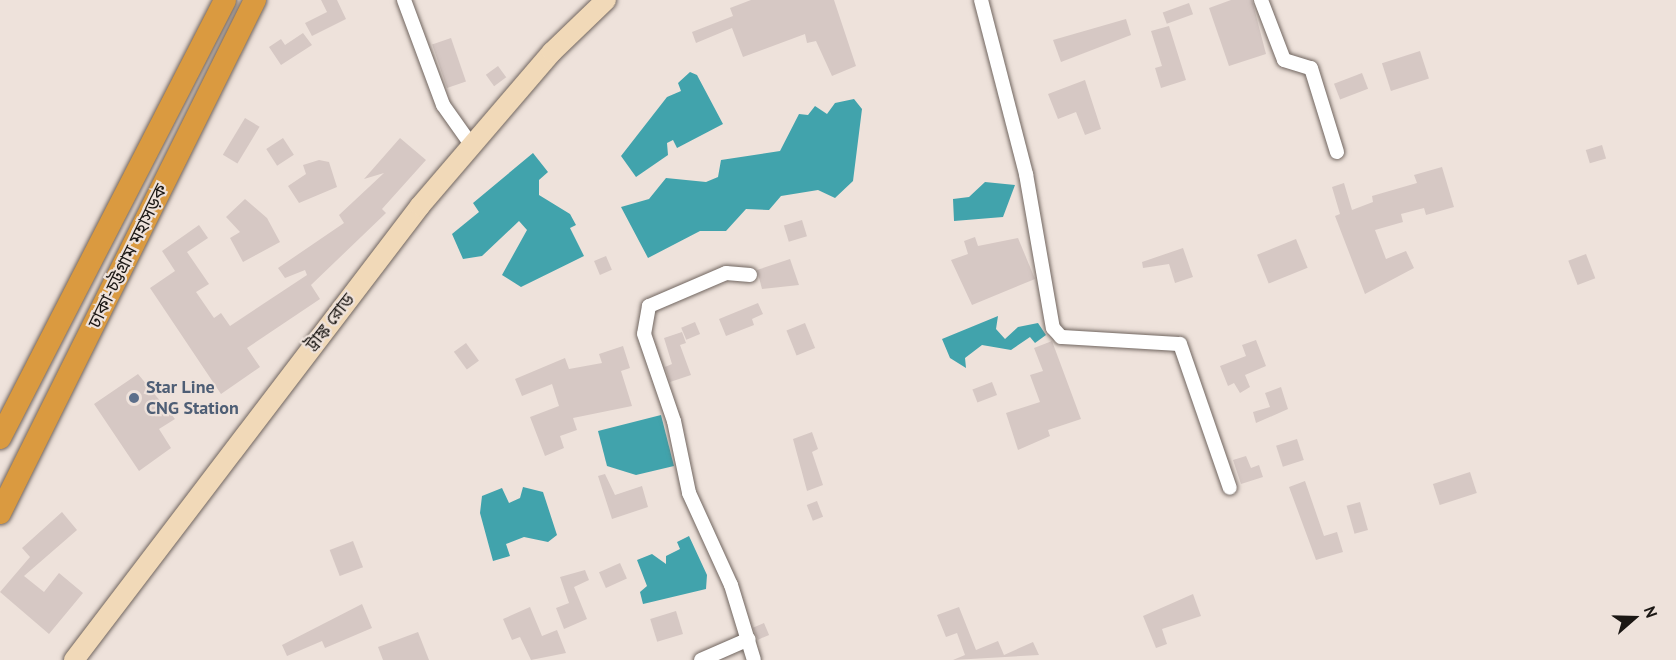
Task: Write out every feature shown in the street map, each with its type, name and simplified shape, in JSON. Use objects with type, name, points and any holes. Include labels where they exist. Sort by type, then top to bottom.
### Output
[{"type":"highway","name":"ঢাকা-চট্টগ্রাম মহাসড়ক","points":[[0,438],[225,0]]},
{"type":"highway","name":"ঢাকা-চট্টগ্রাম মহাসড়ক","points":[[0,513],[255,0]]},
{"type":"main road","name":"ট্রাঙ্ক রোড","points":[[74,660],[148,555],[472,146],[606,0]]},
{"type":"street","points":[[404,0],[442,105],[472,146]]},
{"type":"street","points":[[981,0],[1026,174],[1053,328],[1061,337],[1180,344],[1230,488]]},
{"type":"street","points":[[1261,0],[1284,60],[1311,68],[1337,152]]},
{"type":"street","points":[[750,274],[726,273],[649,306],[644,334],[674,421],[689,493],[749,639],[754,660]]},
{"type":"street","points":[[701,660],[749,639]]},
{"type":"water","points":[[690,72],[697,75],[723,124],[677,148],[673,140],[667,143],[668,155],[636,177],[621,156],[667,97],[681,91],[678,83]]},
{"type":"water","points":[[854,99],[862,109],[853,181],[835,198],[818,190],[781,196],[769,210],[746,209],[726,231],[700,231],[648,258],[621,207],[649,199],[666,178],[706,182],[718,177],[721,160],[780,151],[799,114],[808,115],[815,106],[827,114],[835,103]]},
{"type":"water","points":[[533,153],[548,172],[539,180],[539,195],[570,214],[576,225],[570,228],[584,256],[521,287],[502,275],[527,230],[519,221],[482,256],[463,259],[452,234],[479,212],[473,203]]},
{"type":"water","points":[[985,182],[1015,185],[1003,217],[954,221],[953,199],[969,197]]},
{"type":"water","points":[[998,316],[996,329],[1005,339],[1018,327],[1038,323],[1046,335],[1035,343],[1030,337],[1011,350],[982,345],[965,358],[966,368],[950,358],[942,339]]},
{"type":"water","points":[[661,415],[674,466],[636,475],[607,466],[598,431]]},
{"type":"water","points":[[523,487],[543,492],[557,535],[548,542],[524,537],[506,544],[510,556],[493,561],[480,513],[482,496],[502,488],[509,503],[520,498]]},
{"type":"water","points":[[689,536],[707,575],[706,589],[643,604],[640,592],[647,586],[637,560],[652,554],[666,564],[666,556],[680,549],[677,542]]},
{"type":"building","points":[[321,0],[337,0],[346,19],[312,36],[305,23],[327,12]]},
{"type":"building","points":[[751,0],[834,0],[856,66],[832,76],[816,41],[807,43],[805,34],[743,57],[732,28],[696,43],[692,32],[733,16],[730,8]]},
{"type":"building","points":[[1231,0],[1252,0],[1266,54],[1229,66],[1209,8]]},
{"type":"building","points":[[1189,3],[1193,14],[1167,24],[1163,13]]},
{"type":"building","points":[[1126,19],[1131,35],[1061,62],[1053,40]]},
{"type":"building","points":[[1169,26],[1186,80],[1161,88],[1155,68],[1162,66],[1151,31]]},
{"type":"building","points":[[303,33],[312,45],[281,65],[269,47],[281,39],[285,45]]},
{"type":"building","points":[[451,38],[466,81],[447,88],[432,45]]},
{"type":"building","points":[[1420,51],[1429,79],[1391,91],[1382,63]]},
{"type":"building","points":[[498,66],[506,77],[494,86],[486,75]]},
{"type":"building","points":[[1362,73],[1368,89],[1340,100],[1334,84]]},
{"type":"building","points":[[1085,80],[1101,129],[1085,135],[1076,112],[1058,119],[1048,94]]},
{"type":"building","points":[[245,118],[260,127],[237,164],[223,155]]},
{"type":"building","points":[[283,138],[294,155],[277,166],[266,149]]},
{"type":"building","points":[[400,138],[426,160],[382,209],[386,213],[311,285],[320,299],[247,348],[260,367],[221,394],[150,288],[175,271],[162,251],[199,225],[208,238],[187,252],[209,284],[196,292],[214,318],[221,313],[230,326],[307,275],[305,270],[285,278],[278,268],[344,223],[339,215],[384,173],[364,179]]},
{"type":"building","points":[[1602,145],[1606,158],[1590,163],[1586,150]]},
{"type":"building","points":[[319,160],[329,162],[337,187],[299,203],[288,186],[306,174],[303,165]]},
{"type":"building","points":[[1442,167],[1454,207],[1426,215],[1424,208],[1401,214],[1403,222],[1375,230],[1386,259],[1406,251],[1414,268],[1365,294],[1335,216],[1340,214],[1332,187],[1344,183],[1352,210],[1373,202],[1372,196],[1417,183],[1414,175]]},
{"type":"building","points":[[245,199],[267,218],[280,242],[243,262],[230,238],[240,232],[226,217]]},
{"type":"building","points":[[802,220],[807,236],[789,242],[784,226]]},
{"type":"building","points":[[975,237],[978,246],[1018,238],[1035,279],[972,305],[951,260],[968,254],[964,241]]},
{"type":"building","points":[[1296,239],[1308,268],[1269,283],[1257,255]]},
{"type":"building","points":[[1183,248],[1193,277],[1175,283],[1169,264],[1143,268],[1142,262]]},
{"type":"building","points":[[1586,254],[1595,278],[1578,285],[1568,261]]},
{"type":"building","points":[[606,256],[612,270],[600,275],[594,261]]},
{"type":"building","points":[[790,259],[799,285],[762,289],[757,270]]},
{"type":"building","points":[[758,303],[763,314],[752,319],[754,325],[726,336],[719,319]]},
{"type":"building","points":[[695,322],[700,334],[686,340],[681,328]]},
{"type":"building","points":[[805,323],[815,348],[797,356],[786,330]]},
{"type":"building","points":[[682,332],[686,343],[680,345],[691,375],[670,382],[665,367],[672,364],[664,338]]},
{"type":"building","points":[[1256,340],[1266,366],[1245,375],[1250,387],[1240,393],[1234,383],[1228,386],[1220,366],[1246,356],[1242,345]]},
{"type":"building","points":[[1052,341],[1081,419],[1048,430],[1050,436],[1018,450],[1006,413],[1040,402],[1030,375],[1043,371],[1034,348]]},
{"type":"building","points":[[466,343],[479,361],[467,370],[454,352]]},
{"type":"building","points":[[623,346],[630,368],[621,371],[632,406],[573,418],[577,430],[560,436],[564,448],[545,456],[530,417],[559,406],[552,384],[522,396],[515,379],[565,358],[569,369],[602,363],[599,354]]},
{"type":"building","points":[[138,374],[175,419],[159,429],[171,448],[139,471],[94,404]]},
{"type":"building","points":[[992,382],[997,395],[977,403],[972,390]]},
{"type":"building","points":[[1281,387],[1288,409],[1256,423],[1253,412],[1270,407],[1265,393]]},
{"type":"building","points":[[812,432],[818,449],[812,452],[823,485],[807,491],[793,439]]},
{"type":"building","points":[[1297,439],[1304,460],[1283,467],[1276,446]]},
{"type":"building","points":[[1246,456],[1251,468],[1259,465],[1263,477],[1241,484],[1233,460]]},
{"type":"building","points":[[1470,472],[1477,493],[1440,505],[1433,484]]},
{"type":"building","points":[[605,474],[615,495],[642,486],[648,507],[612,519],[598,476]]},
{"type":"building","points":[[1305,481],[1324,536],[1337,532],[1343,552],[1316,560],[1289,487]]},
{"type":"building","points":[[817,501],[823,517],[813,521],[807,505]]},
{"type":"building","points":[[1360,502],[1368,530],[1355,534],[1347,506]]},
{"type":"building","points":[[62,512],[77,530],[24,576],[44,592],[59,573],[83,593],[49,634],[0,592],[30,557],[22,548]]},
{"type":"building","points":[[353,541],[363,567],[340,576],[330,550]]},
{"type":"building","points":[[620,563],[627,579],[606,588],[599,572]]},
{"type":"building","points":[[585,570],[589,580],[574,587],[587,619],[564,629],[556,608],[569,603],[560,577]]},
{"type":"building","points":[[1193,594],[1201,616],[1162,629],[1167,644],[1156,648],[1143,616]]},
{"type":"building","points":[[362,604],[372,628],[325,648],[322,641],[287,656],[282,645]]},
{"type":"building","points":[[530,607],[542,636],[557,630],[566,653],[531,660],[520,637],[512,640],[503,619]]},
{"type":"building","points":[[959,607],[976,650],[998,641],[1004,655],[1033,642],[1039,655],[953,660],[965,655],[957,633],[946,637],[937,615]]},
{"type":"building","points":[[676,611],[683,634],[657,642],[650,619]]},
{"type":"building","points":[[764,623],[769,635],[758,640],[753,628]]},
{"type":"building","points":[[418,632],[429,660],[383,660],[378,647]]},
{"type":"place","name":"Star Line CNG Station","points":[[134,398]]}]
